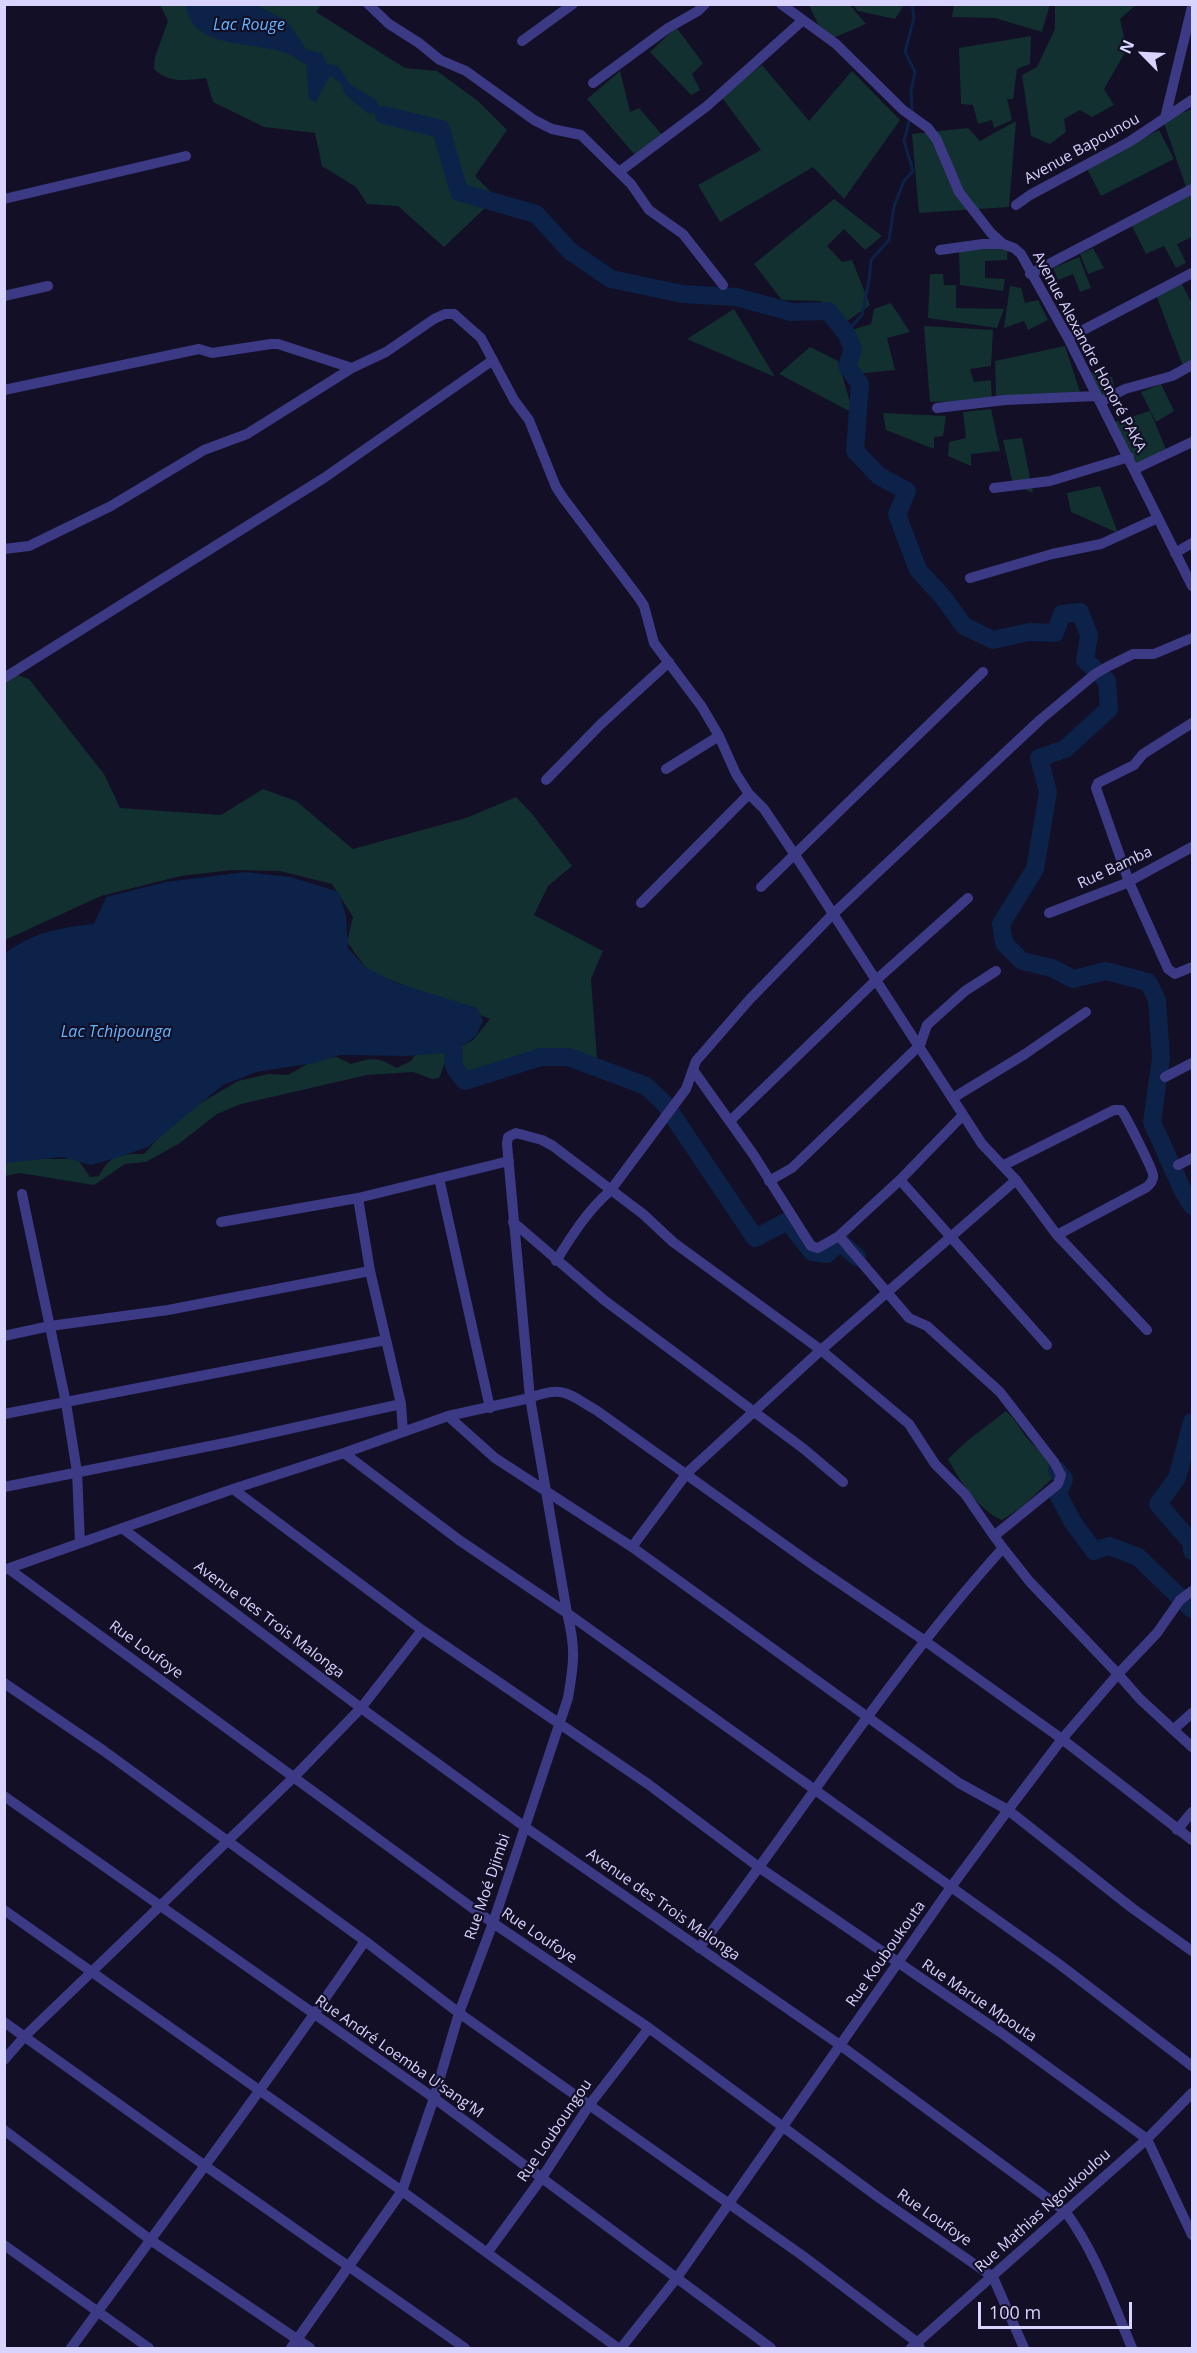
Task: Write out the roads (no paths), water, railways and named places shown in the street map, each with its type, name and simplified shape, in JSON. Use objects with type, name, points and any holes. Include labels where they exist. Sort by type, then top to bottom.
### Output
[{"type":"street","points":[[368,4],[389,24],[440,60],[466,71],[534,120],[552,129],[581,135],[631,184],[649,210],[683,234],[723,285]]},
{"type":"street","points":[[522,40],[573,4]]},
{"type":"street","points":[[593,83],[705,4]]},
{"type":"street","name":"Avenue Alexandre Honoré PAKA","points":[[781,4],[836,44],[903,110],[928,128],[938,140],[959,192],[991,233],[1003,244],[1014,248],[1021,254],[1068,338],[1192,586]]},
{"type":"street","points":[[1165,118],[1192,8]]},
{"type":"street","points":[[619,172],[707,106],[802,21]]},
{"type":"street","name":"Avenue Bapounou","points":[[1016,205],[1030,195],[1130,142],[1192,100]]},
{"type":"street","points":[[4,199],[186,156]]},
{"type":"street","points":[[1030,273],[1192,189]]},
{"type":"street","points":[[940,250],[982,244],[1003,244]]},
{"type":"street","points":[[1068,338],[1192,273]]},
{"type":"street","points":[[4,296],[48,286]]},
{"type":"street","points":[[4,549],[29,546],[111,506],[204,450],[247,434],[352,368],[386,352],[434,319],[445,314],[454,314],[481,338],[514,400],[528,420],[556,487],[639,598],[644,606],[654,643],[719,736],[736,774],[749,794],[764,809],[795,855],[982,1144],[1016,1180],[1057,1235],[1148,1330]]},
{"type":"street","points":[[4,390],[199,349],[213,353],[271,344],[278,344],[352,368]]},
{"type":"street","points":[[4,678],[324,478],[493,360]]},
{"type":"street","points":[[938,408],[1005,400],[1098,399],[1172,376],[1192,365]]},
{"type":"street","points":[[1135,469],[1192,442]]},
{"type":"street","points":[[994,488],[1050,481],[1129,457]]},
{"type":"street","points":[[970,578],[1052,554],[1101,544],[1158,518]]},
{"type":"street","points":[[1175,553],[1192,543]]},
{"type":"street","points":[[556,1261],[576,1228],[610,1191],[686,1089],[696,1061],[750,999],[832,915],[1040,720],[1095,674],[1134,654],[1154,654],[1192,638]]},
{"type":"street","points":[[546,780],[601,724],[669,662]]},
{"type":"street","points":[[762,887],[983,672]]},
{"type":"street","points":[[1192,723],[1143,754],[1134,765],[1096,785],[1096,794],[1129,882],[1168,969],[1175,974],[1192,967]]},
{"type":"street","points":[[666,769],[719,736]]},
{"type":"street","points":[[641,903],[749,794]]},
{"type":"street","name":"Rue Bamba","points":[[1049,913],[1129,882],[1192,847]]},
{"type":"street","points":[[730,1121],[875,981],[968,897]]},
{"type":"street","points":[[769,1181],[792,1168],[920,1045],[927,1025],[965,991],[996,971]]},
{"type":"street","points":[[953,1098],[1025,1054],[1086,1012]]},
{"type":"street","points":[[1165,1077],[1192,1063]]},
{"type":"street","points":[[693,1070],[730,1121],[811,1246],[818,1248],[839,1236],[900,1180],[963,1115]]},
{"type":"street","points":[[1004,1166],[1114,1110],[1122,1110],[1150,1164],[1152,1182],[1147,1187],[1057,1235]]},
{"type":"street","name":"Rue Moé Djimbi","points":[[294,2344],[402,2191],[434,2098],[459,2013],[493,1923],[568,1698],[573,1668],[574,1640],[567,1613],[530,1398],[513,1222],[508,1137],[516,1133],[553,1146],[610,1191]]},
{"type":"street","points":[[1178,1165],[1192,1158]]},
{"type":"street","points":[[221,1222],[358,1198],[509,1161]]},
{"type":"street","points":[[439,1178],[490,1408]]},
{"type":"street","points":[[900,1180],[1047,1345]]},
{"type":"street","points":[[632,1547],[687,1473],[821,1350],[1016,1180]]},
{"type":"street","points":[[610,1191],[643,1214],[673,1242],[821,1350],[909,1424],[935,1464],[965,1494],[1030,1582],[1140,1699],[1192,1747]]},
{"type":"street","points":[[22,1194],[66,1403],[77,1472],[80,1543]]},
{"type":"street","points":[[358,1198],[370,1271],[401,1404],[404,1432]]},
{"type":"street","points":[[513,1222],[604,1300],[804,1449],[843,1482]]},
{"type":"street","points":[[839,1236],[909,1318],[927,1326],[1000,1392],[1061,1471],[1058,1484],[994,1536]]},
{"type":"street","points":[[4,1336],[50,1326],[168,1310],[370,1271]]},
{"type":"street","points":[[4,1414],[386,1340]]},
{"type":"street","points":[[7,1569],[233,1489],[344,1454],[448,1416],[530,1398],[546,1391],[563,1391],[596,1410],[813,1565],[925,1641],[1062,1739],[1192,1840]]},
{"type":"street","points":[[4,1487],[230,1442],[401,1404]]},
{"type":"street","points":[[448,1416],[495,1458],[632,1547],[959,1783],[1008,1810],[1132,1908],[1192,1951]]},
{"type":"street","points":[[344,1454],[459,1540],[567,1613],[1059,1964],[1192,2066]]},
{"type":"street","name":"Rue Marue Mpouta","points":[[233,1489],[422,1630],[648,1784],[760,1868],[1000,2032],[1147,2139],[1192,2235]]},
{"type":"street","name":"Avenue des Trois Malonga","points":[[122,1528],[361,1708],[525,1827],[840,2045],[1065,2211],[1101,2271],[1132,2349]]},
{"type":"street","points":[[699,1948],[760,1868],[867,1715],[957,1599],[1003,1548]]},
{"type":"street","name":"Rue Loufoye","points":[[7,1569],[493,1923],[648,2028],[882,2200],[993,2277]]},
{"type":"street","name":"Rue Kouboukouta","points":[[619,2349],[676,2279],[951,1887],[1008,1810],[1062,1739],[1157,1633],[1180,1600],[1192,1591]]},
{"type":"street","points":[[4,2060],[25,2036],[159,1905],[294,1777],[361,1708],[422,1630]]},
{"type":"street","points":[[4,1683],[104,1751],[365,1941],[459,2013],[803,2256],[916,2347]]},
{"type":"street","points":[[1173,1730],[1192,1713]]},
{"type":"street","name":"Rue André Loemba U'sang'M","points":[[4,1796],[314,2016],[434,2098],[771,2349]]},
{"type":"street","points":[[1177,1830],[1192,1812]]},
{"type":"street","points":[[4,1910],[402,2191],[619,2349]]},
{"type":"street","points":[[71,2349],[152,2241],[204,2165],[314,2016],[365,1941]]},
{"type":"street","points":[[4,2022],[465,2349]]},
{"type":"street","name":"Rue Louboungou","points":[[487,2253],[541,2179],[590,2104],[648,2028]]},
{"type":"street","name":"Rue Mathias Ngoukoulou","points":[[916,2347],[1147,2139],[1192,2093]]},
{"type":"street","points":[[4,2130],[294,2344],[310,2349]]},
{"type":"street","points":[[4,2245],[149,2349]]},
{"type":"street","points":[[993,2277],[1024,2349]]},
{"type":"water","name":"Lac Rouge","points":[[186,5],[257,5],[287,21],[307,50],[322,53],[327,64],[338,66],[350,84],[376,100],[384,115],[367,113],[345,94],[341,83],[330,76],[316,102],[309,99],[306,65],[278,50],[213,38],[200,31],[190,20]]},
{"type":"water","name":"Lac Tchipounga","points":[[245,872],[291,877],[339,892],[346,916],[348,948],[364,966],[394,982],[477,1008],[483,1021],[476,1036],[454,1052],[407,1056],[340,1055],[314,1063],[256,1072],[223,1085],[148,1147],[91,1165],[62,1157],[5,1163],[5,953],[47,932],[94,924],[106,897],[166,882]]},
{"type":"waterway","points":[[912,4],[914,18],[905,52],[915,72],[911,90],[912,112]]},
{"type":"waterway","points":[[384,115],[441,129],[459,192],[536,214],[570,251],[611,279],[682,294],[736,297],[791,312],[828,311],[846,333],[853,349],[847,366],[860,384],[855,451],[879,476],[907,491],[897,514],[918,570],[943,597],[964,626],[993,640],[1029,632],[1055,633],[1062,614],[1080,612],[1089,635],[1085,660],[1107,681],[1109,709],[1065,749],[1039,758],[1048,792],[1035,869],[1001,924],[1004,943],[1022,961],[1052,968],[1073,979],[1106,971],[1148,982],[1157,1000],[1161,1058],[1152,1122],[1192,1206]]},
{"type":"waterway","points":[[846,333],[862,315],[871,260],[889,240],[894,206],[904,181],[913,171],[904,141],[910,118]]},
{"type":"waterway","points":[[454,1052],[455,1068],[465,1081],[541,1057],[569,1057],[646,1086],[665,1104],[755,1238],[788,1221],[812,1252],[827,1254],[840,1242],[857,1257]]},
{"type":"waterway","points":[[1192,1422],[1177,1478],[1158,1504],[1192,1543],[1192,1551]]},
{"type":"waterway","points":[[1057,1470],[1064,1479],[1058,1494],[1072,1521],[1094,1551],[1109,1546],[1138,1557],[1192,1609]]}]
